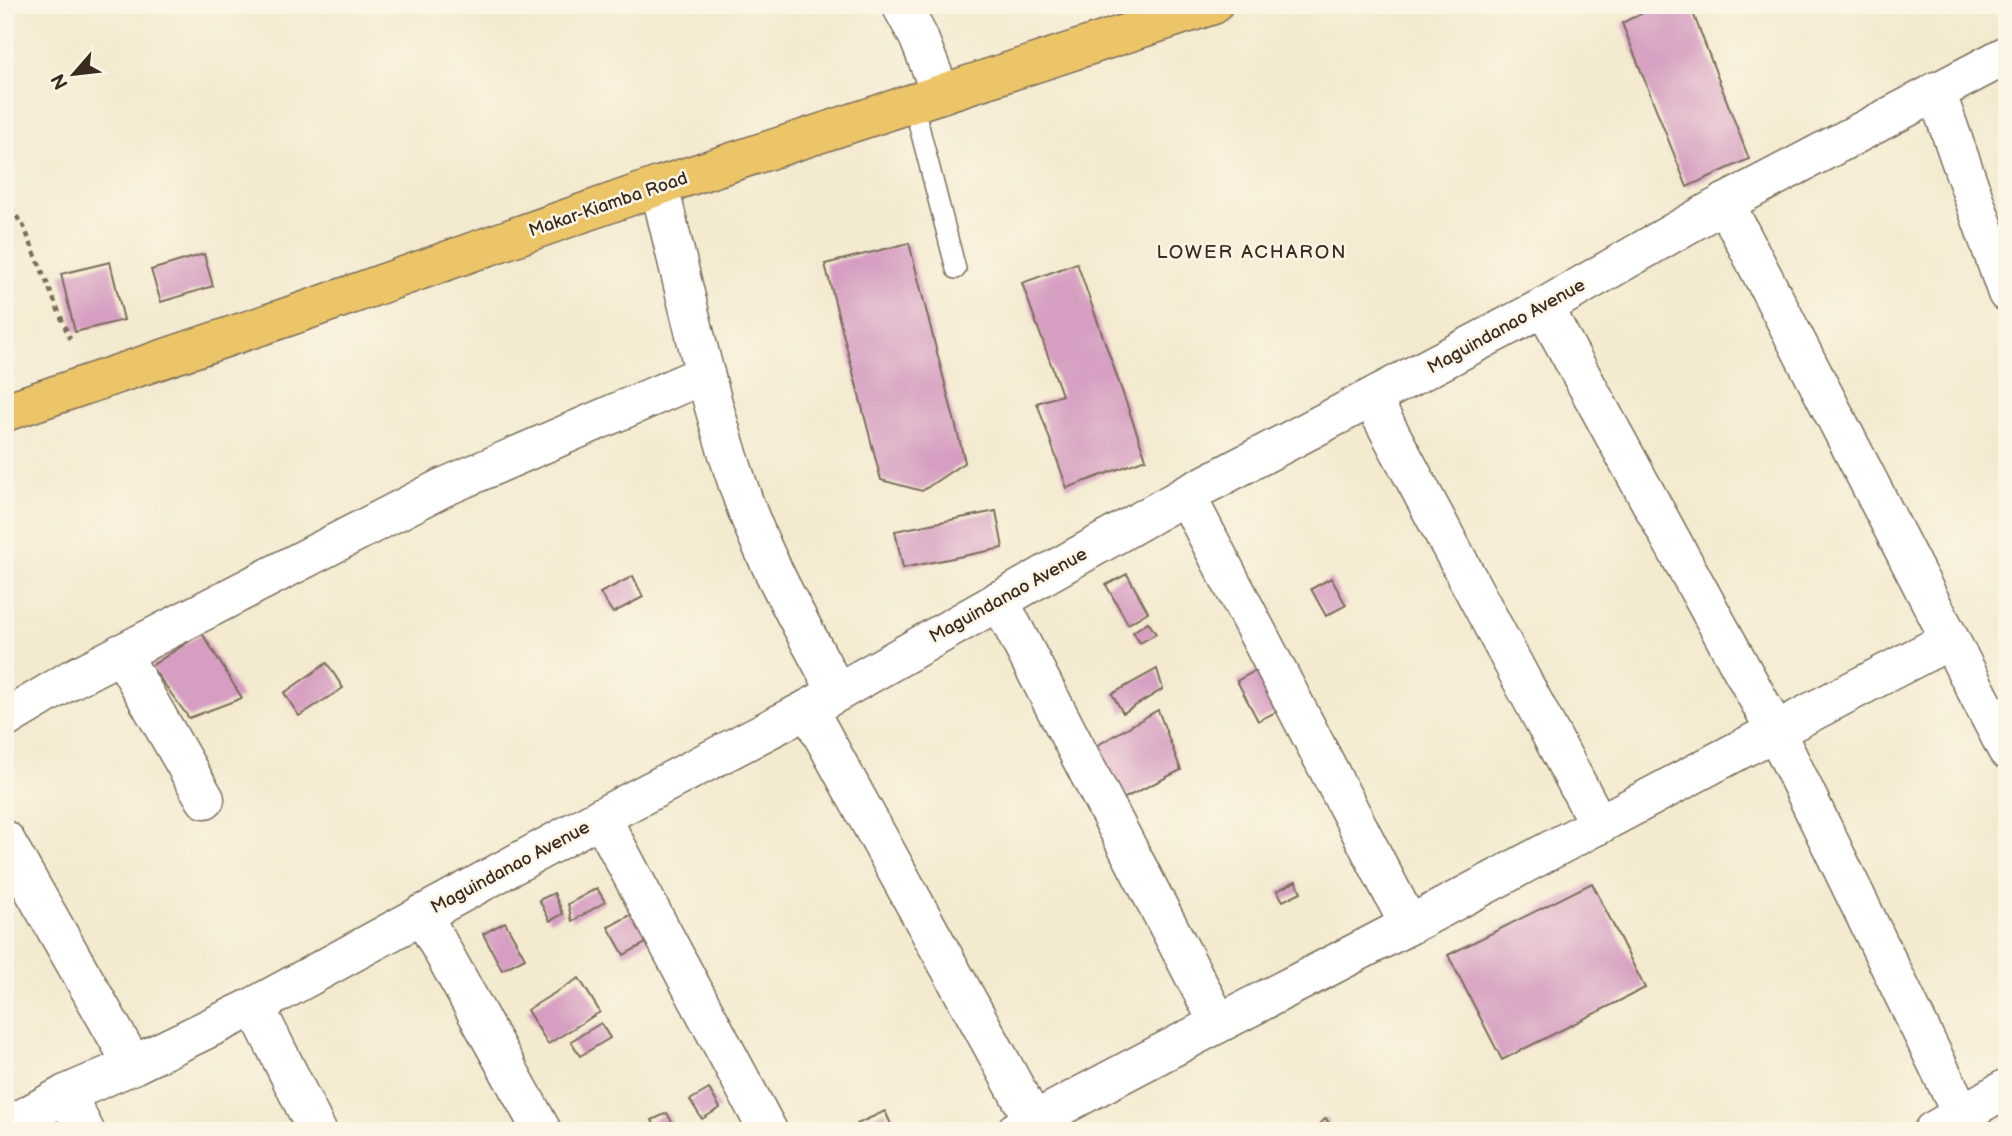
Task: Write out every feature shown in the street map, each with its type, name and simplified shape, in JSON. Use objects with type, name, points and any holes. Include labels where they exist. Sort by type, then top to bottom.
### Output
[{"type":"main road","name":"Makar-Kiamba Road","points":[[5,412],[299,313],[659,186],[1213,5]]},
{"type":"street","points":[[901,5],[918,36],[927,98]]},
{"type":"street","name":"Maguindanao Avenue","points":[[5,1128],[66,1094],[255,1006],[601,817],[823,701],[1186,495],[1544,307],[1725,203],[2007,55]]},
{"type":"street","points":[[1936,91],[2007,293]]},
{"type":"street","points":[[659,186],[705,374],[738,486],[823,701],[1030,1127],[1218,1022],[1409,925],[1950,640]]},
{"type":"street","points":[[1725,203],[2007,750]]},
{"type":"street","points":[[1544,307],[1775,730],[1948,1123],[2007,1088]]},
{"type":"street","points":[[5,719],[121,653],[442,488],[705,374]]},
{"type":"street","points":[[1372,398],[1599,825]]},
{"type":"street","points":[[1186,495],[1409,925]]},
{"type":"street","points":[[999,600],[1218,1022]]},
{"type":"street","points":[[121,653],[205,799]]},
{"type":"street","points":[[601,817],[768,1131]]},
{"type":"street","points":[[5,840],[133,1065]]},
{"type":"street","points":[[422,914],[542,1131]]},
{"type":"street","points":[[255,1006],[317,1131]]},
{"type":"street","points":[[66,1094],[85,1131]]},
{"type":"lane","points":[[927,98],[956,269]]},
{"type":"path","points":[[5,200],[24,227],[70,339]]},
{"type":"building","points":[[1658,5],[1690,5],[1749,159],[1687,187],[1622,23]]},
{"type":"building","points":[[909,243],[965,462],[922,491],[881,480],[825,264]]},
{"type":"building","points":[[204,254],[213,286],[161,302],[151,270]]},
{"type":"building","points":[[110,262],[124,320],[75,332],[61,274]]},
{"type":"building","points":[[1077,263],[1146,459],[1067,488],[1037,403],[1062,395],[1022,283]]},
{"type":"building","points":[[996,511],[1003,548],[903,568],[895,531]]},
{"type":"building","points":[[1127,574],[1148,612],[1128,624],[1106,585]]},
{"type":"building","points":[[633,576],[643,597],[613,613],[600,593]]},
{"type":"building","points":[[1331,578],[1346,605],[1326,616],[1311,589]]},
{"type":"building","points":[[1148,622],[1156,634],[1140,643],[1133,632]]},
{"type":"building","points":[[202,633],[242,698],[189,718],[151,666]]},
{"type":"building","points":[[327,663],[343,688],[299,716],[284,693]]},
{"type":"building","points":[[1260,668],[1282,709],[1258,721],[1237,681]]},
{"type":"building","points":[[1157,669],[1163,689],[1123,713],[1112,694]]},
{"type":"building","points":[[1158,710],[1181,770],[1121,800],[1091,749]]},
{"type":"building","points":[[1296,881],[1301,892],[1283,901],[1277,891]]},
{"type":"building","points":[[1592,883],[1645,988],[1502,1060],[1448,955]]},
{"type":"building","points":[[597,888],[605,902],[572,921],[568,904]]},
{"type":"building","points":[[554,893],[563,914],[550,921],[539,900]]},
{"type":"building","points":[[638,911],[653,939],[624,955],[608,927]]},
{"type":"building","points":[[505,922],[525,958],[502,970],[483,934]]},
{"type":"building","points":[[579,978],[600,1012],[548,1044],[527,1010]]},
{"type":"building","points":[[601,1023],[610,1038],[580,1056],[571,1041]]},
{"type":"building","points":[[709,1089],[720,1108],[702,1119],[690,1100]]},
{"type":"building","points":[[885,1111],[894,1131],[860,1131],[857,1124]]},
{"type":"building","points":[[667,1113],[677,1131],[657,1131],[652,1120]]},
{"type":"building","points":[[1326,1118],[1333,1131],[1312,1131]]},
{"type":"district","name":"LOWER ACHARON","points":[[1252,251]]}]
